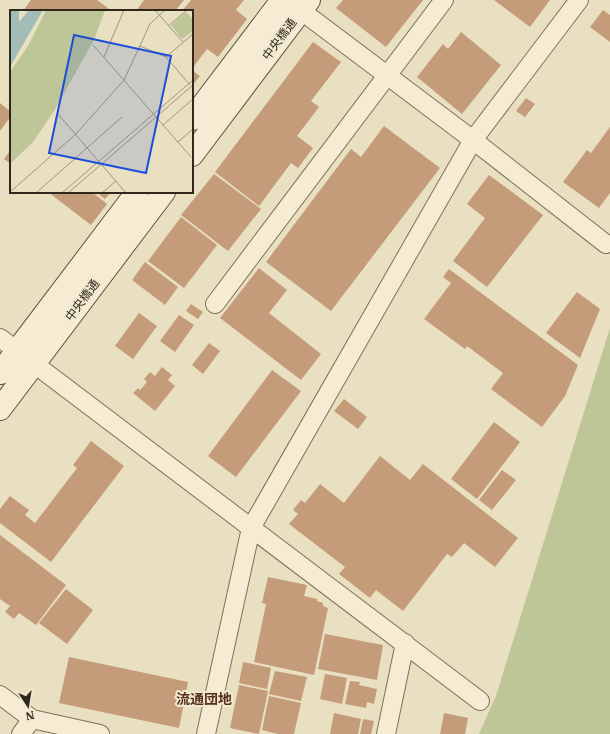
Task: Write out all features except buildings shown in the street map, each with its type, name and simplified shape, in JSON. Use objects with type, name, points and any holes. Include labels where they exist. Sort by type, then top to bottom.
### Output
[{"type":"main road","name":"中央橋通","points":[[193,118],[282,0]]},
{"type":"main road","name":"中央橋通","points":[[193,154],[299,4]]},
{"type":"main road","name":"中央橋通","points":[[0,373],[8,344],[136,193]]},
{"type":"main road","name":"中央橋通","points":[[0,409],[163,193]]},
{"type":"street","points":[[214,304],[444,0]]},
{"type":"street","points":[[206,734],[251,528],[473,140],[579,0]]},
{"type":"street","points":[[299,4],[386,77],[473,140],[606,244]]},
{"type":"street","points":[[8,344],[480,700]]},
{"type":"street","points":[[386,734],[405,643]]},
{"type":"street","points":[[0,695],[32,719],[100,734]]},
{"type":"street","points":[[21,734],[32,719]]},
{"type":"green space","points":[[610,328],[610,734],[479,734],[496,696]]},
{"type":"district","name":"流通団地","points":[[204,699]]}]
